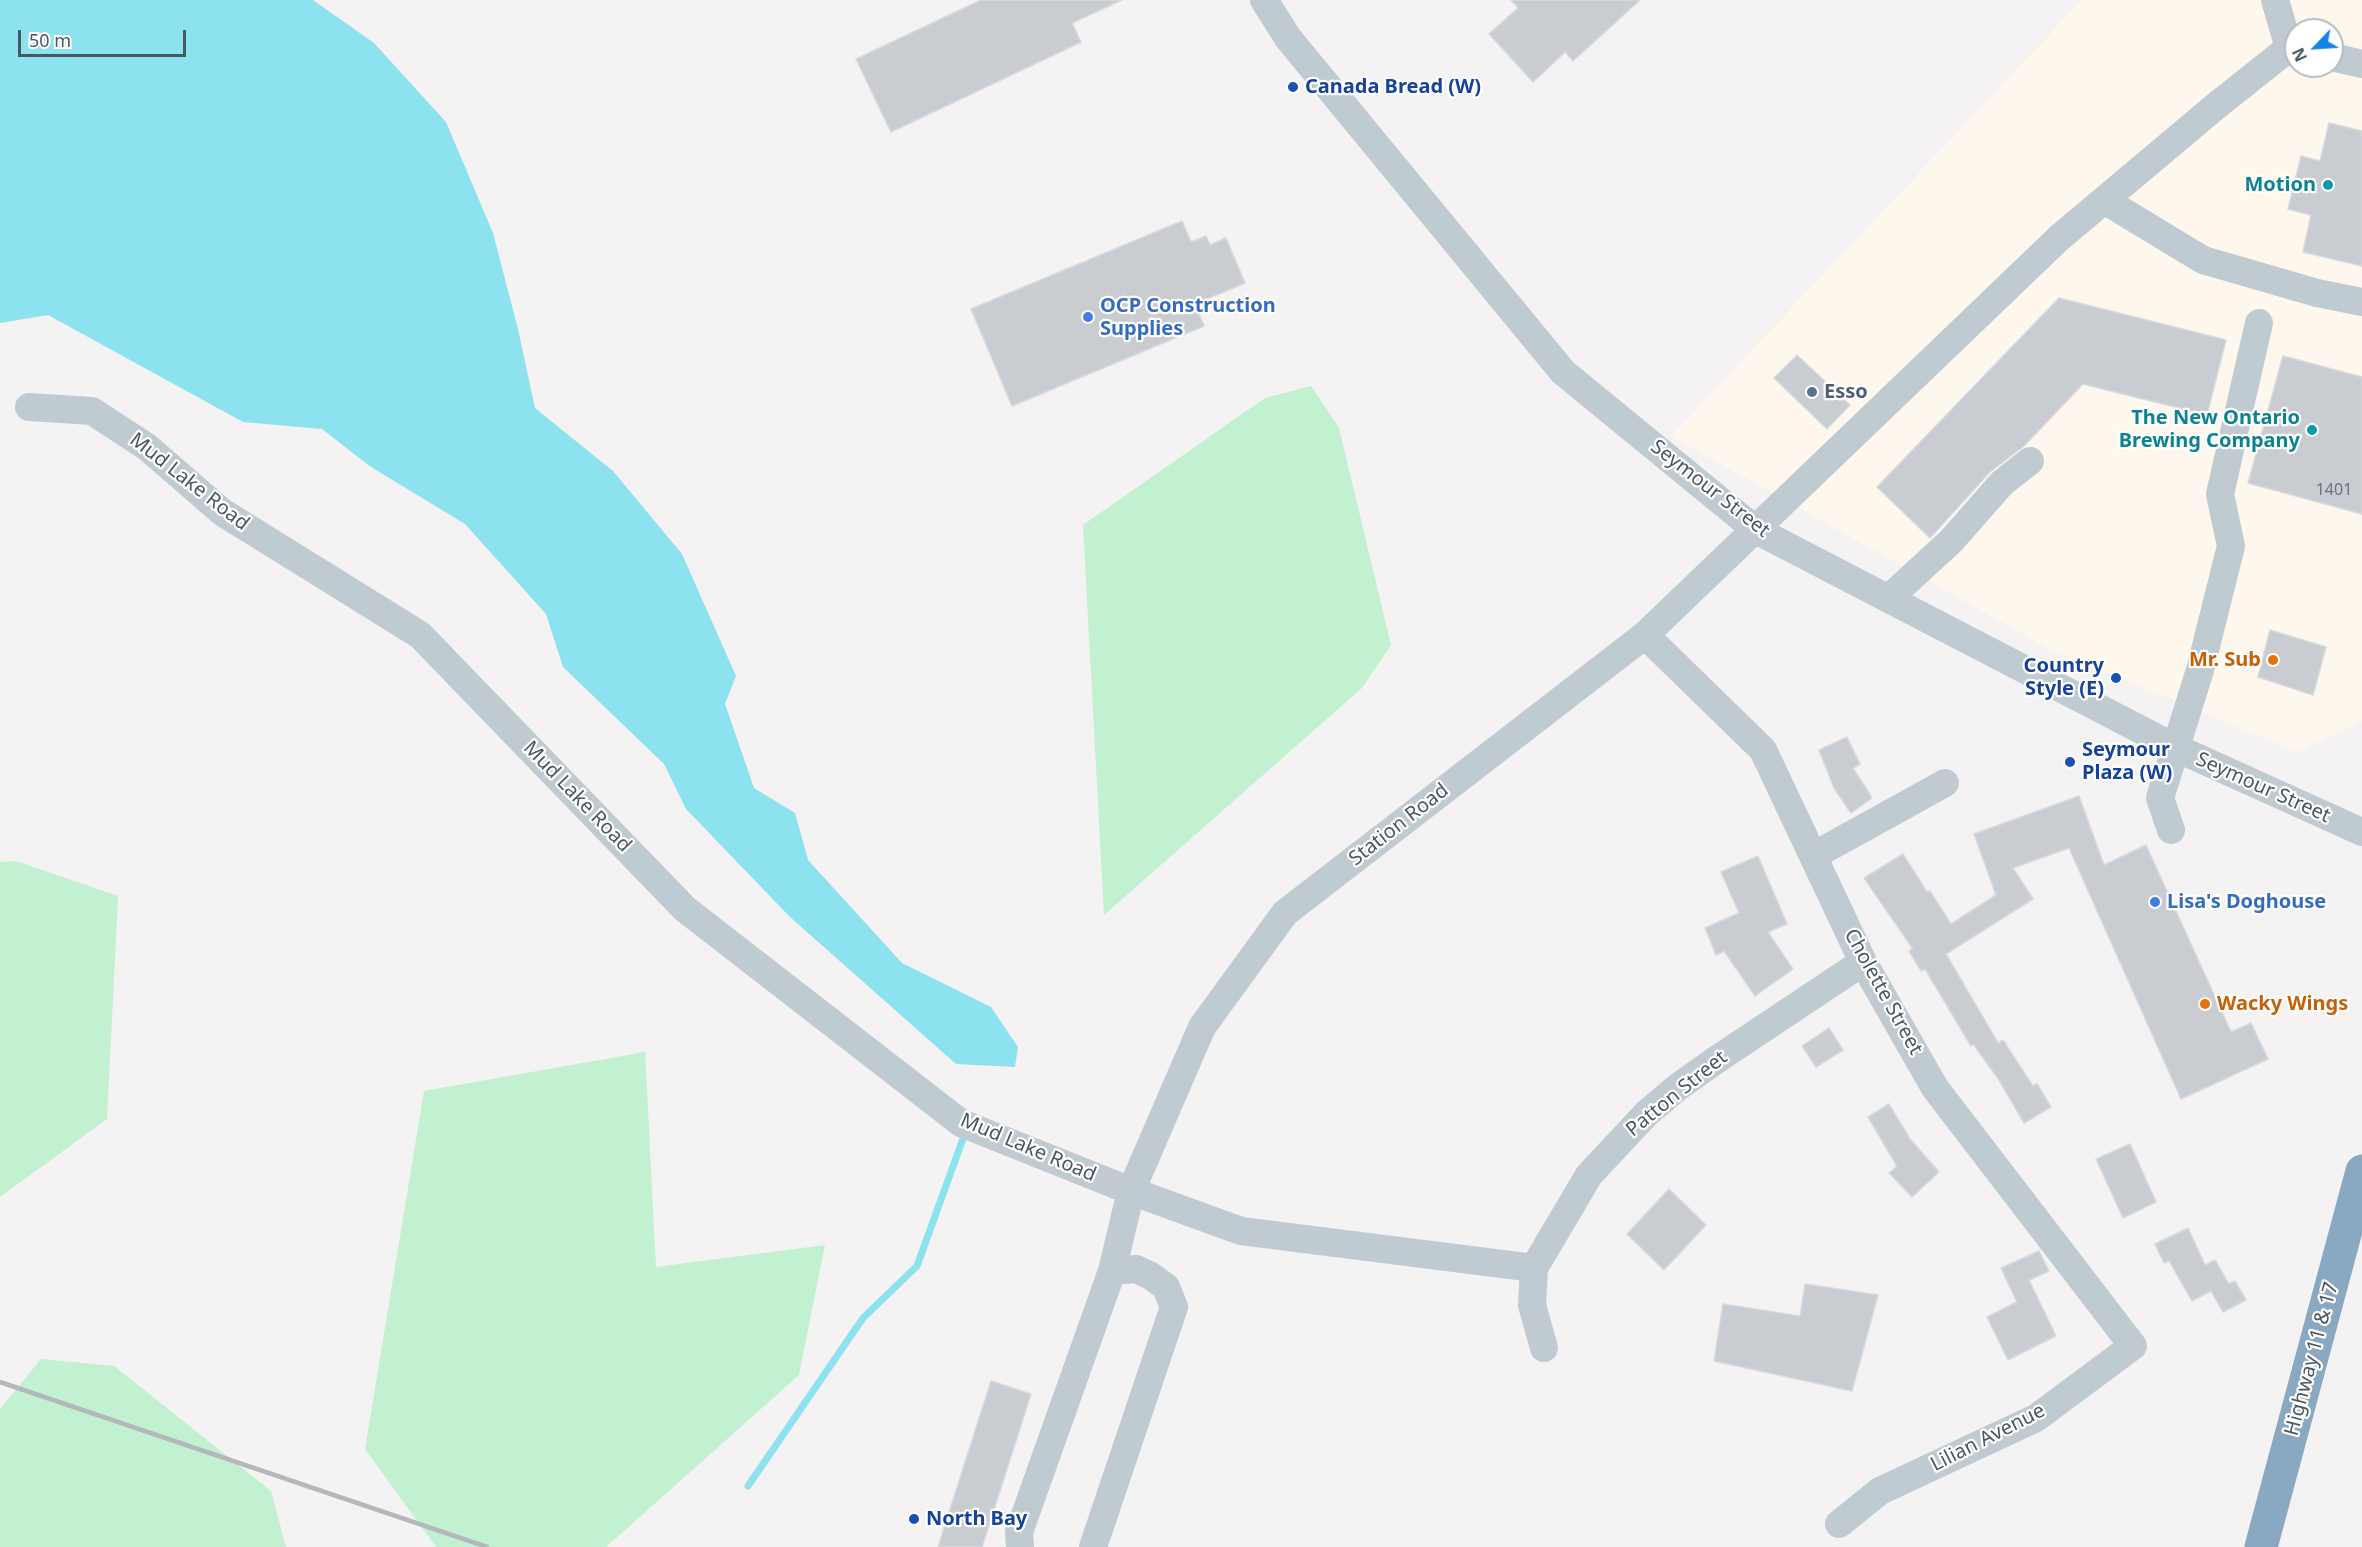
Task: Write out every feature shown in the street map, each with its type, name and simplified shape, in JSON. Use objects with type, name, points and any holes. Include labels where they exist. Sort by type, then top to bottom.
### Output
[{"type":"highway","name":"Highway 11 & 17","points":[[2261,1547],[2362,1171]]},
{"type":"street","name":"Seymour Street","points":[[1264,0],[1288,38],[1563,372],[1756,530],[2176,748],[2362,832]]},
{"type":"street","points":[[2275,0],[2284,24]]},
{"type":"street","name":"Station Road","points":[[1020,1547],[1019,1532],[1112,1271],[1131,1191],[1202,1027],[1285,913],[1645,635],[2059,238],[2284,55]]},
{"type":"street","points":[[2344,60],[2362,64]]},
{"type":"street","points":[[2104,200],[2203,260],[2317,293],[2362,302]]},
{"type":"street","points":[[2171,830],[2160,798],[2200,670],[2231,546],[2220,494],[2259,323]]},
{"type":"street","name":"Mud Lake Road","points":[[28,407],[92,411],[147,447],[222,512],[420,635],[685,909],[961,1123],[1131,1191]]},
{"type":"street","points":[[1888,598],[1950,541],[2002,483],[2030,460]]},
{"type":"street","name":"Cholette Street","points":[[1645,635],[1763,750],[1863,962],[1935,1088],[2133,1346]]},
{"type":"street","points":[[1813,856],[1945,783]]},
{"type":"street","name":"Patton Street","points":[[1544,1348],[1532,1305],[1534,1268],[1589,1175],[1647,1113],[1716,1060],[1863,962]]},
{"type":"street","points":[[1131,1191],[1241,1231],[1534,1268]]},
{"type":"street","points":[[1093,1547],[1174,1307],[1166,1287],[1151,1276],[1136,1269],[1112,1271]]},
{"type":"street","name":"Lilian Avenue","points":[[1839,1524],[1880,1491],[2036,1418],[2133,1346]]},
{"type":"shaded area","points":[[2082,0],[2362,0],[2362,721],[2297,752],[2048,648],[1671,436]]},
{"type":"green space","points":[[1311,386],[1339,428],[1391,645],[1362,688],[1104,915],[1083,525],[1265,398]]},
{"type":"green space","points":[[16,861],[118,896],[107,1119],[0,1197],[0,862]]},
{"type":"green space","points":[[645,1052],[656,1267],[825,1245],[799,1375],[606,1547],[436,1547],[365,1449],[424,1091]]},
{"type":"green space","points":[[41,1359],[114,1366],[271,1491],[286,1547],[0,1547],[0,1409]]},
{"type":"water","points":[[0,0],[313,0],[374,43],[446,122],[493,233],[518,329],[535,408],[613,471],[682,554],[736,676],[725,704],[754,788],[795,813],[808,860],[902,963],[991,1007],[1018,1047],[1015,1067],[956,1064],[790,917],[686,809],[664,764],[563,667],[546,614],[465,524],[371,467],[322,429],[243,422],[48,315],[0,323]]},
{"type":"building","points":[[981,0],[1122,0],[1072,23],[1081,42],[891,132],[856,59]]},
{"type":"building","points":[[1511,0],[1640,0],[1573,61],[1565,52],[1533,82],[1489,34],[1518,8]]},
{"type":"building","name":"Motion","points":[[2329,123],[2362,131],[2362,266],[2303,252],[2311,215],[2288,209],[2301,156],[2320,161]]},
{"type":"building","name":"OCP Construction Supplies","points":[[1182,221],[1191,242],[1206,236],[1210,245],[1226,238],[1245,283],[1195,304],[1204,326],[1012,406],[971,309]]},
{"type":"building","points":[[2059,298],[2226,340],[2207,415],[2083,384],[2024,446],[1990,472],[1930,538],[1877,487]]},
{"type":"building","name":"Esso","points":[[1797,355],[1850,405],[1827,429],[1774,378]]},
{"type":"building","name":"The New Ontario Brewing Company","points":[[2283,356],[2362,377],[2362,514],[2248,483]]},
{"type":"building","points":[[2270,630],[2326,647],[2313,695],[2258,677]]},
{"type":"building","points":[[1847,737],[1860,764],[1853,768],[1872,798],[1851,813],[1834,788],[1819,750]]},
{"type":"building","points":[[2079,796],[2104,865],[2146,845],[2231,1032],[2251,1023],[2268,1059],[2181,1099],[2069,848],[2013,868],[2033,899],[1946,954],[1998,1043],[2003,1040],[2033,1086],[2037,1084],[2051,1107],[2024,1123],[1999,1080],[1973,1044],[1971,1046],[1925,969],[1921,971],[1909,951],[1913,949],[1864,878],[1903,854],[1951,924],[1996,895],[1974,834]]},
{"type":"building","points":[[1758,856],[1787,924],[1768,932],[1793,969],[1755,996],[1724,951],[1716,955],[1705,928],[1739,913],[1721,872]]},
{"type":"building","points":[[1829,1028],[1843,1050],[1816,1067],[1802,1046]]},
{"type":"building","points":[[1889,1104],[1910,1139],[1939,1172],[1912,1197],[1889,1173],[1897,1166],[1868,1117]]},
{"type":"building","points":[[2130,1144],[2156,1202],[2123,1218],[2096,1159]]},
{"type":"building","points":[[1669,1189],[1706,1225],[1664,1270],[1627,1234]]},
{"type":"building","points":[[2188,1228],[2205,1265],[2215,1260],[2229,1284],[2235,1281],[2246,1300],[2223,1312],[2211,1291],[2192,1301],[2169,1261],[2164,1263],[2155,1244]]},
{"type":"building","points":[[2039,1251],[2049,1271],[2029,1280],[2056,1336],[2008,1360],[1987,1317],[2017,1302],[2001,1268]]},
{"type":"building","points":[[1805,1284],[1878,1295],[1852,1391],[1714,1361],[1723,1304],[1800,1316]]},
{"type":"building","points":[[991,1381],[1031,1394],[982,1547],[938,1547]]},
{"type":"waterway","points":[[748,1486],[863,1318],[917,1266],[964,1136]]},
{"type":"railway","points":[[0,1382],[487,1547]]},
{"type":"place","name":"Canada Bread (W)","points":[[1293,87]]},
{"type":"place","name":"Motion","points":[[2328,185]]},
{"type":"place","name":"OCP Construction Supplies","points":[[1088,317]]},
{"type":"place","name":"Esso","points":[[1812,392]]},
{"type":"place","name":"The New Ontario Brewing Company","points":[[2312,430]]},
{"type":"place","name":"Mr. Sub","points":[[2273,660]]},
{"type":"place","name":"Country Style (E)","points":[[2116,678]]},
{"type":"place","name":"Seymour Plaza (W)","points":[[2070,762]]},
{"type":"place","name":"Lisa's Doghouse","points":[[2155,902]]},
{"type":"place","name":"Wacky Wings","points":[[2205,1004]]},
{"type":"place","name":"North Bay","points":[[914,1519]]}]
